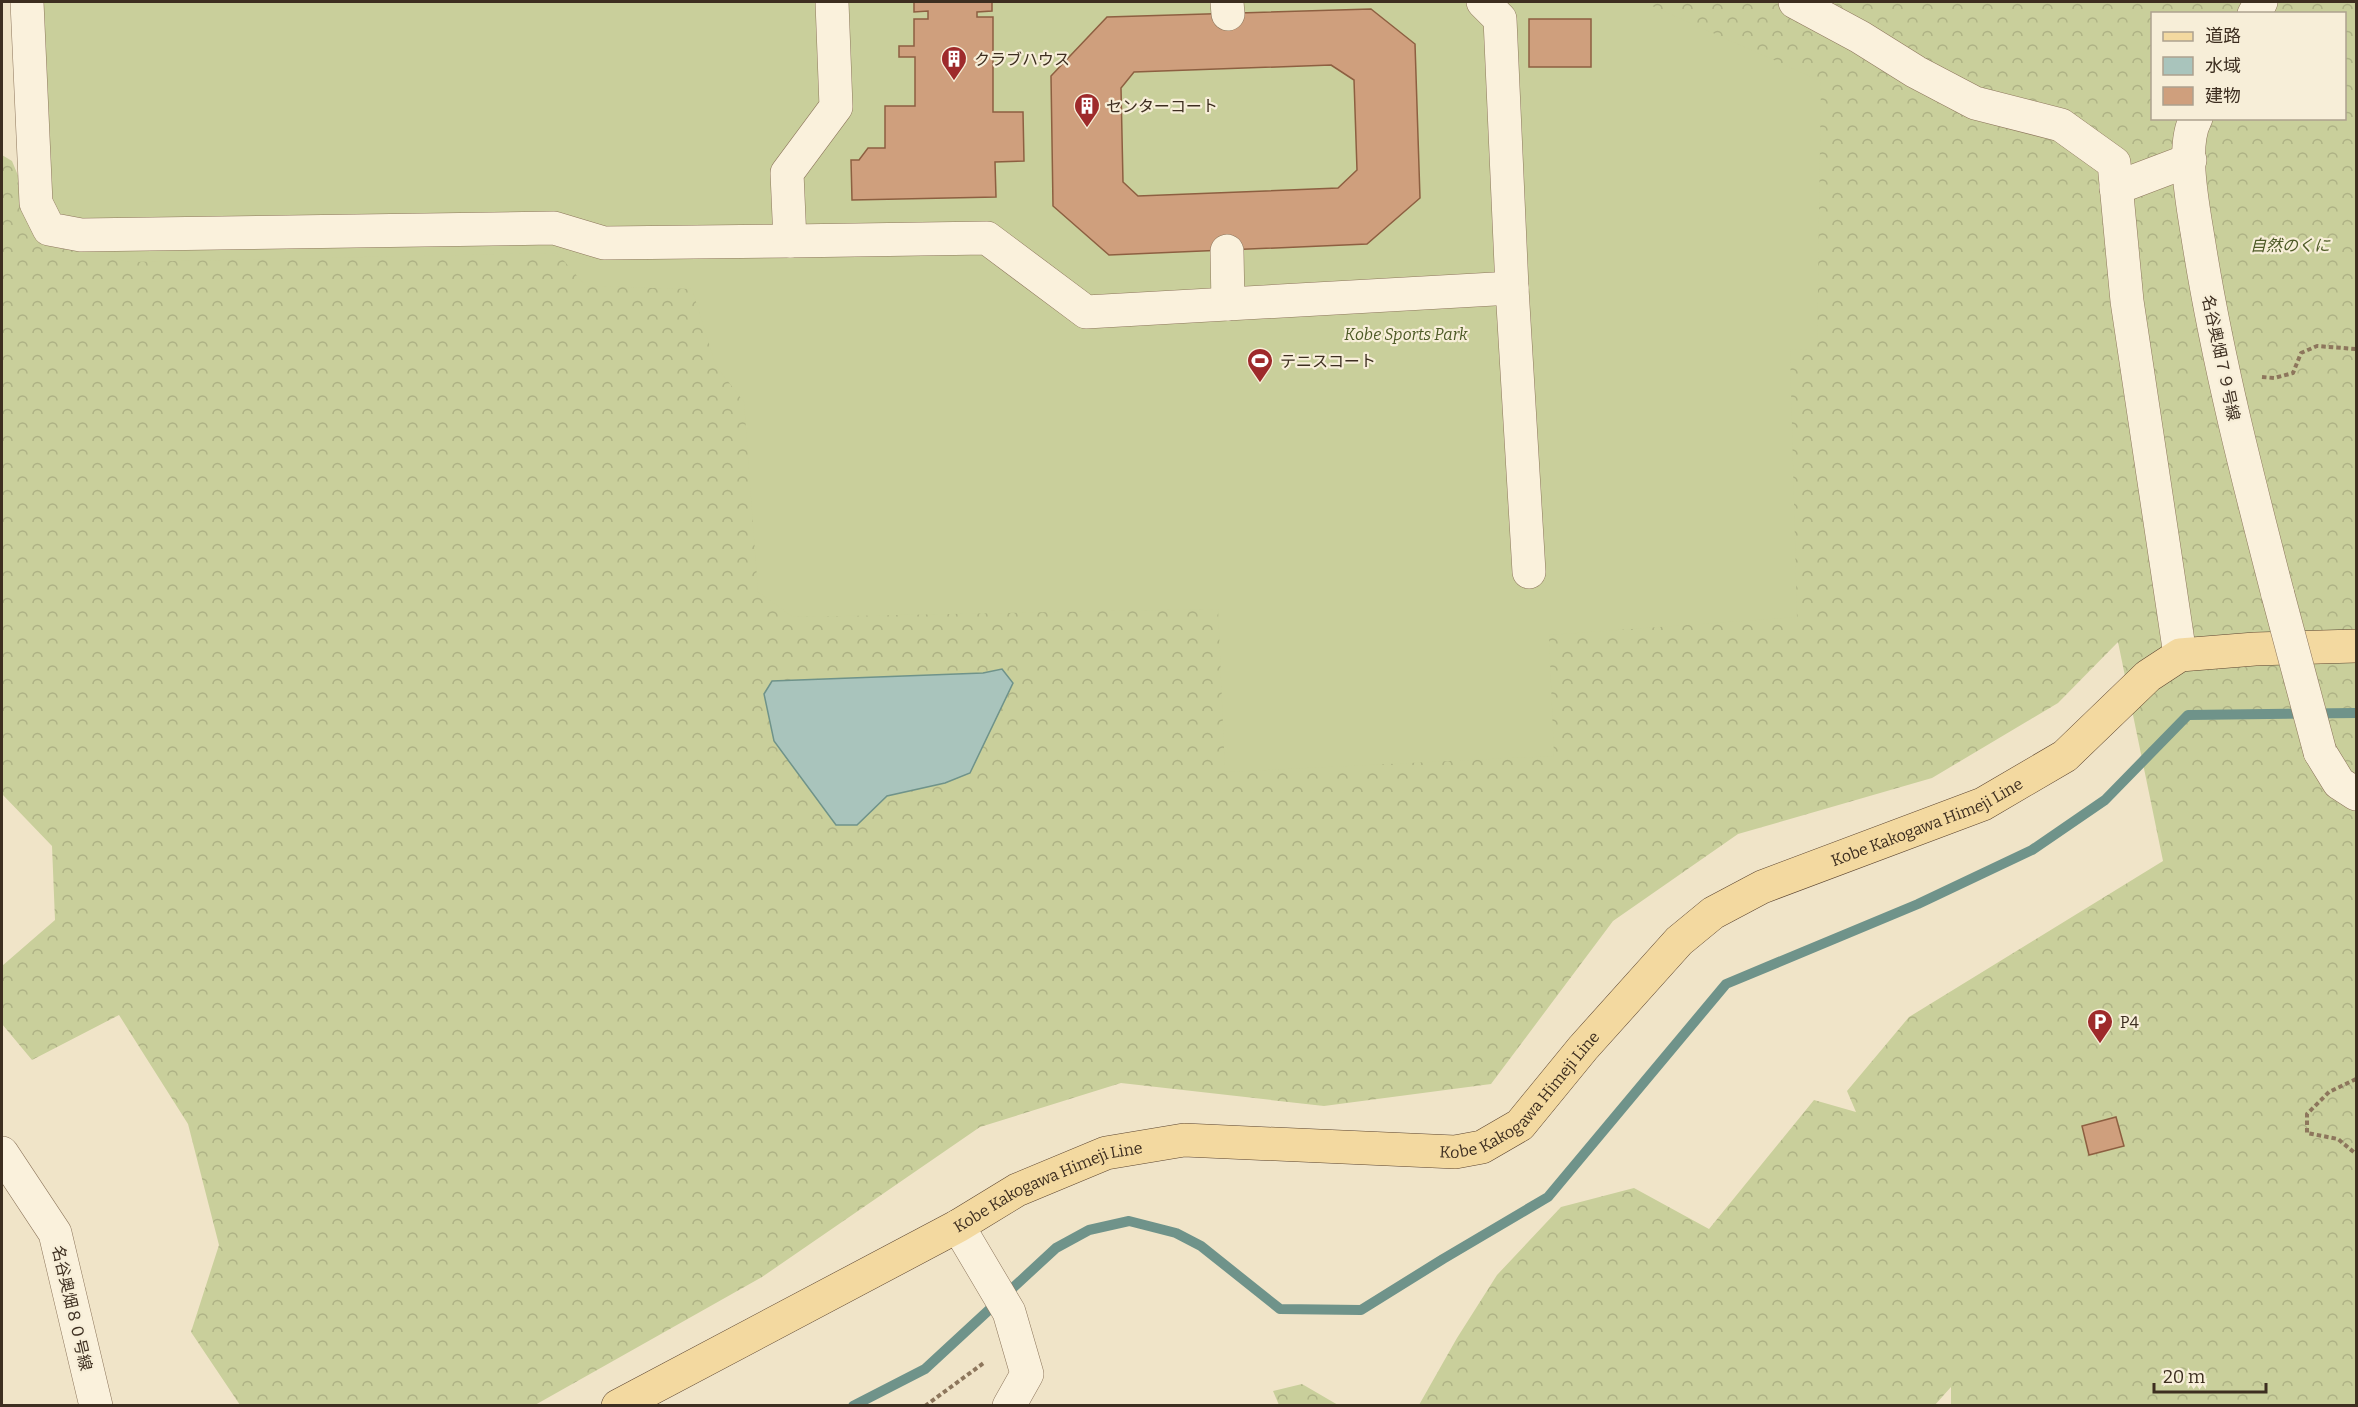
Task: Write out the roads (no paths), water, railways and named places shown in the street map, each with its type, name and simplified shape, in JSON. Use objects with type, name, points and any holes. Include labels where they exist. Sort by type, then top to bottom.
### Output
[{"type":"main road","name":"Kobe Kakogawa Himeji Line","points":[[618,1406],[966,1237],[1017,1190],[1106,1153],[1184,1140],[1455,1152],[1482,1147],[1520,1125],[1583,1048],[1679,941],[1713,913],[1762,887],[1983,804],[2065,756],[2148,676],[2180,655],[2255,648],[2356,646]]},
{"type":"street","points":[[27,2],[36,203],[49,229],[81,235],[554,228],[604,243],[987,238],[1086,312],[1512,288]]},
{"type":"street","points":[[790,241],[787,172],[837,107],[832,2]]},
{"type":"street","points":[[1483,2],[1500,19],[1512,288],[1529,572]]},
{"type":"street","points":[[1795,2],[1860,37],[1916,72],[1975,103],[2061,126],[2114,163],[2127,302],[2180,655]]},
{"type":"street","name":"名谷奥畑７９号線","points":[[2195,120],[2190,129],[2190,184],[2209,305],[2227,387],[2278,595],[2320,752],[2339,783],[2356,794]]},
{"type":"street","points":[[2116,188],[2190,159]]},
{"type":"street","points":[[1227,251],[1228,304]]},
{"type":"street","name":"名谷奥畑８０号線","points":[[2,1153],[55,1233],[96,1406]]},
{"type":"street","points":[[966,1237],[1012,1323],[1027,1374],[1009,1406]]},
{"type":"water","points":[[1002,669],[1013,683],[970,773],[945,783],[887,796],[857,825],[836,825],[774,741],[764,694],[772,681],[983,673]]},
{"type":"waterway","points":[[853,1406],[925,1369],[1056,1248],[1089,1230],[1129,1221],[1176,1233],[1201,1246],[1280,1309],[1361,1310],[1548,1197],[1726,984],[1918,904],[2032,850],[2105,800],[2188,715],[2356,713]]},
{"type":"place","name":"クラブハウス","points":[[954,82]]},
{"type":"place","name":"センターコート","points":[[1087,129]]},
{"type":"place","name":"テニスコート","points":[[1260,384]]},
{"type":"place","name":"P4","points":[[2100,1045]]},
{"type":"park label","name":"自然のくに","points":[[2290,245]]},
{"type":"park label","name":"Kobe Sports Park","points":[[1406,334]]}]
